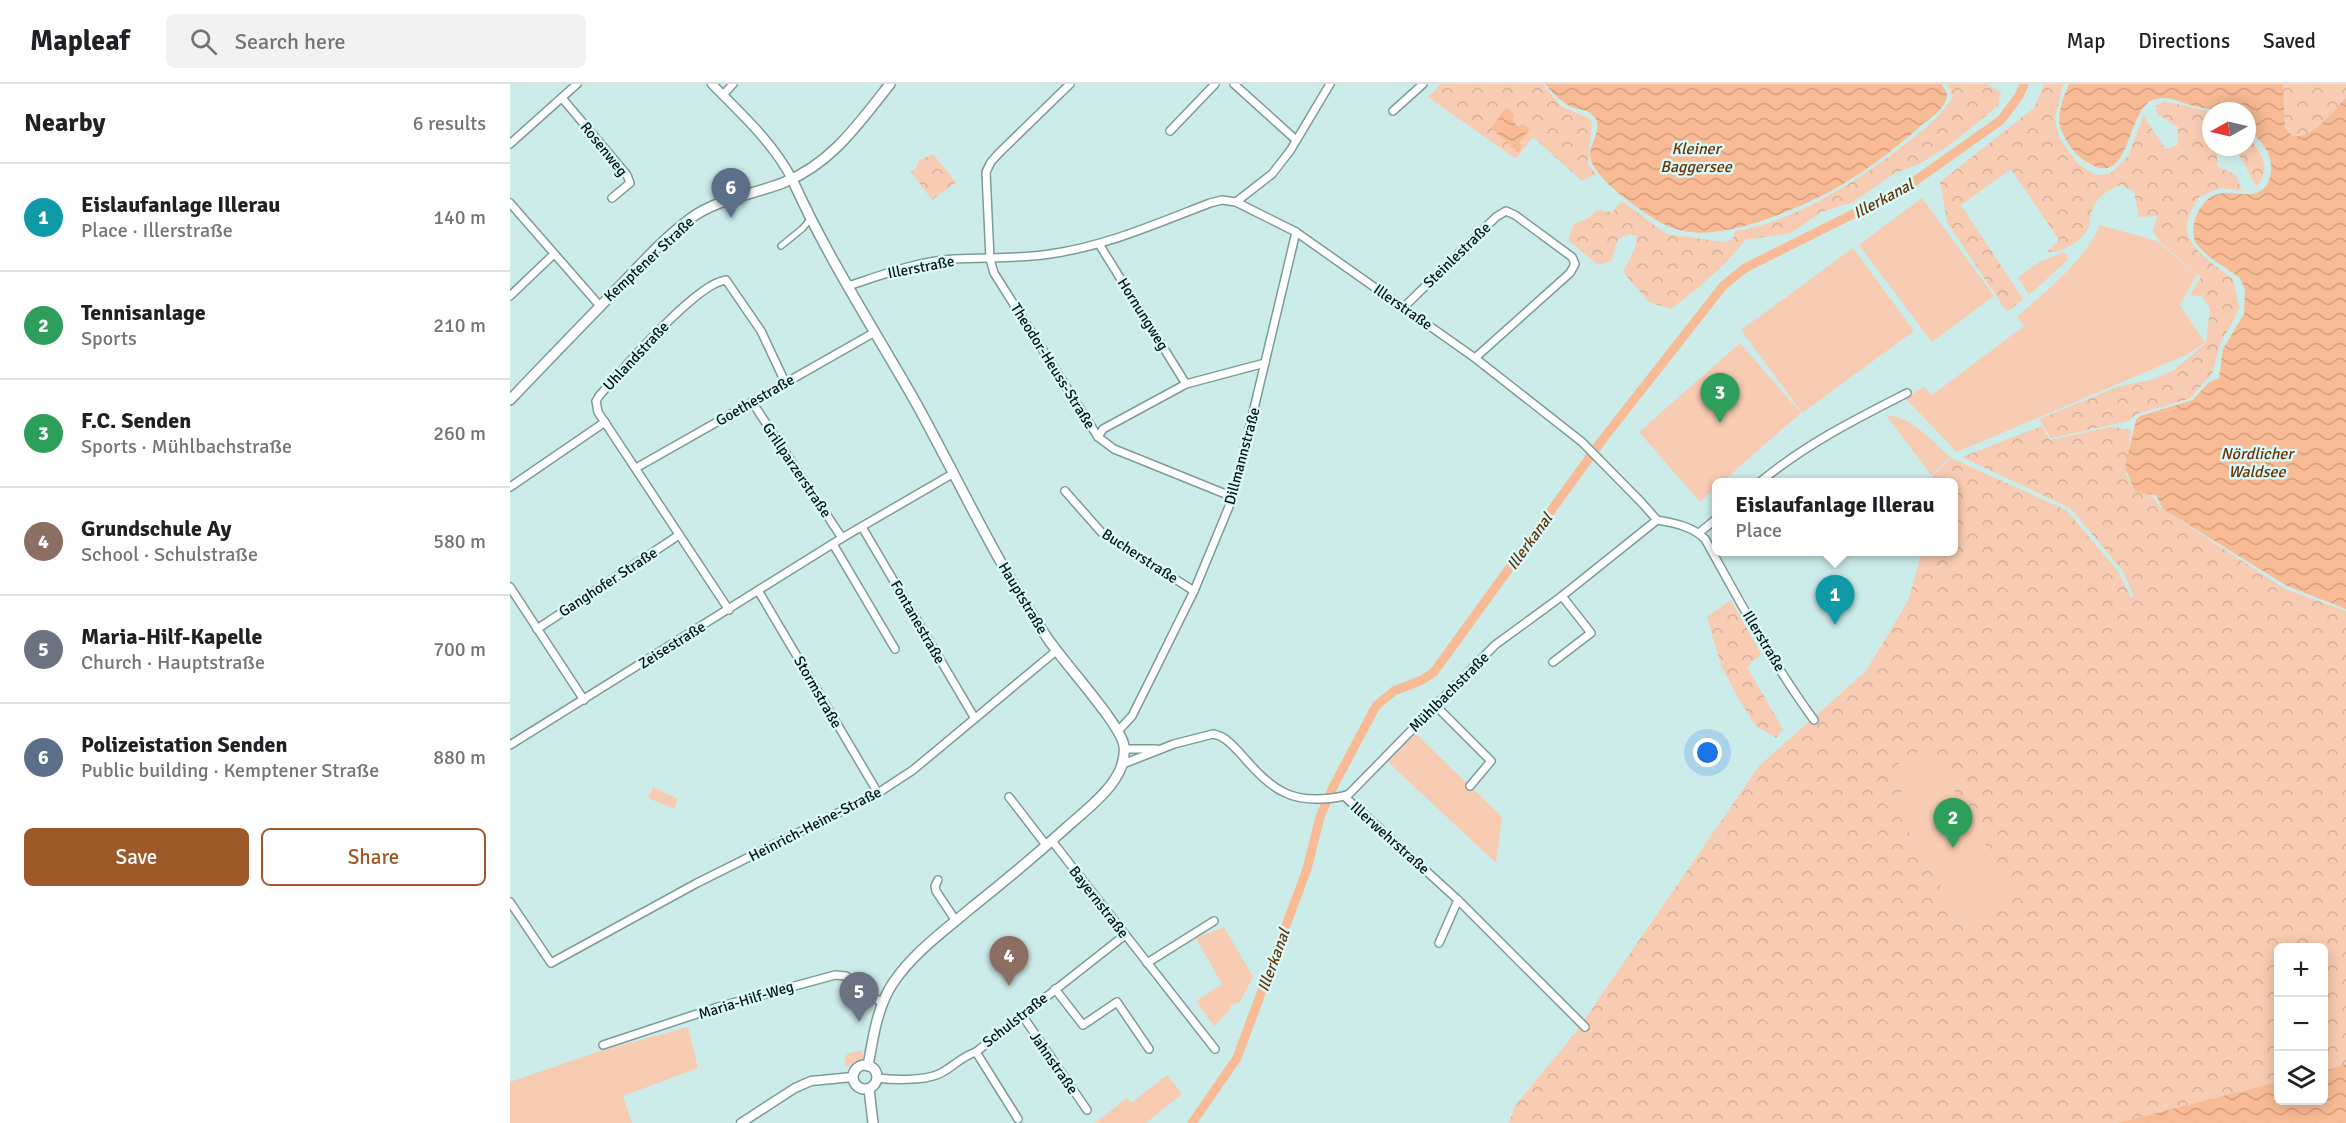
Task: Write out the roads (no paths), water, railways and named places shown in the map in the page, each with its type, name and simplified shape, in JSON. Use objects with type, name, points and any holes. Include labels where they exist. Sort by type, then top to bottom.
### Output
[{"type":"main road","name":"Kemptener Straße","points":[[510,400],[648,257],[692,218],[723,201],[792,179],[819,164],[839,147],[890,84]]},
{"type":"main road","name":"Hauptstraße","points":[[792,179],[848,286],[954,472],[1005,569],[1056,651],[1119,730],[1124,749],[1123,764]]},
{"type":"main road","points":[[868,1066],[874,1031],[883,1004],[892,985],[903,971],[920,952],[1049,843],[1112,782],[1123,764]]},
{"type":"main road","points":[[868,1066],[874,1070],[877,1078],[869,1089],[859,1088],[854,1083],[853,1077],[860,1067],[868,1066]]},
{"type":"main road","points":[[869,1089],[873,1123]]},
{"type":"street","points":[[510,144],[578,84]]},
{"type":"street","name":"Hauptstraße","points":[[712,84],[758,130],[776,152],[792,179]]},
{"type":"street","points":[[723,96],[733,84]]},
{"type":"street","points":[[990,259],[986,172],[996,156],[1070,84]]},
{"type":"street","points":[[1170,131],[1215,84]]},
{"type":"street","points":[[1234,84],[1296,140]]},
{"type":"street","points":[[1236,202],[1272,174],[1290,152],[1330,84]]},
{"type":"street","points":[[1393,111],[1423,84]]},
{"type":"street","name":"Rosenweg","points":[[562,98],[627,175],[630,183],[612,198]]},
{"type":"street","points":[[510,202],[553,255],[600,306]]},
{"type":"street","name":"Illerstraße","points":[[848,286],[902,268],[939,261],[1050,254],[1099,244],[1210,203],[1236,202],[1296,232],[1475,358],[1582,442],[1657,520]]},
{"type":"street","name":"Steinlestraße","points":[[1404,307],[1496,217],[1506,211],[1515,215],[1572,257],[1575,264],[1570,273],[1475,358]]},
{"type":"street","points":[[781,246],[803,228],[811,218]]},
{"type":"street","name":"Dillmannstraße","points":[[1119,730],[1132,716],[1194,591],[1233,497],[1296,232]]},
{"type":"street","name":"Hornungweg","points":[[1099,244],[1186,384]]},
{"type":"street","points":[[510,296],[553,255]]},
{"type":"street","name":"Theodor-Heuss-Straße","points":[[990,259],[994,273],[1098,437],[1114,449],[1233,497]]},
{"type":"street","name":"Uhlandstraße","points":[[729,610],[598,412],[596,401],[663,327],[718,281],[726,280],[761,331],[785,382]]},
{"type":"street","name":"Goethestraße","points":[[636,468],[875,332]]},
{"type":"street","points":[[1098,437],[1103,429],[1186,384],[1265,363]]},
{"type":"street","points":[[1767,478],[1816,440],[1907,393]]},
{"type":"street","name":"Grillparzerstraße","points":[[752,402],[843,538]]},
{"type":"street","points":[[510,487],[605,422]]},
{"type":"street","name":"Zeisestraße","points":[[510,745],[833,544],[954,472]]},
{"type":"street","name":"Bucherstraße","points":[[1065,491],[1102,533],[1194,591]]},
{"type":"street","points":[[1657,520],[1683,526],[1699,533],[1712,522]]},
{"type":"street","name":"Mühlbachstraße","points":[[1342,797],[1349,794],[1495,645],[1562,596],[1657,520]]},
{"type":"street","name":"Fontanestraße","points":[[862,527],[974,717]]},
{"type":"street","name":"Illerstraße","points":[[1699,533],[1712,552]]},
{"type":"street","name":"Ganghofer Straße","points":[[537,629],[679,535]]},
{"type":"street","points":[[833,544],[895,649]]},
{"type":"street","name":"Illerstraße","points":[[1714,556],[1753,625],[1814,720]]},
{"type":"street","points":[[510,587],[584,700]]},
{"type":"street","name":"Stormstraße","points":[[759,592],[878,793]]},
{"type":"street","points":[[1552,662],[1591,633],[1562,596]]},
{"type":"street","name":"Heinrich-Heine-Straße","points":[[510,902],[551,963],[697,883],[878,793],[913,770],[1056,651]]},
{"type":"street","points":[[1435,705],[1491,761],[1470,786]]},
{"type":"street","name":"Illerwehrstraße","points":[[1123,764],[1162,748],[1205,735],[1218,735],[1230,742],[1264,781],[1279,792],[1302,798],[1342,797],[1458,900],[1585,1027]]},
{"type":"street","name":"Illerwehrstraße","points":[[1124,749],[1162,748]]},
{"type":"street","name":"Bayernstraße","points":[[1009,797],[1125,935],[1215,1049]]},
{"type":"street","points":[[938,880],[935,886],[936,891],[956,921]]},
{"type":"street","points":[[1439,943],[1458,900]]},
{"type":"street","points":[[1147,963],[1214,921]]},
{"type":"street","name":"Schulstraße","points":[[877,1078],[937,1075],[976,1052],[1125,935]]},
{"type":"street","name":"Maria-Hilf-Weg","points":[[603,1045],[718,1007],[835,975],[846,976],[883,1004]]},
{"type":"street","name":"Schulstraße","points":[[1055,989],[1083,1025],[1117,1002],[1149,1049]]},
{"type":"street","name":"Jahnstraße","points":[[1022,1015],[1087,1110]]},
{"type":"street","name":"Schulstraße","points":[[976,1052],[1018,1119]]},
{"type":"street","points":[[741,1123],[795,1088],[811,1081],[853,1077]]},
{"type":"water","name":"Kleiner Baggersee","points":[[1545,84],[1941,84],[1947,96],[1945,103],[1937,113],[1895,148],[1847,182],[1813,200],[1752,224],[1704,233],[1682,231],[1668,226],[1634,205],[1609,185],[1592,163],[1590,154],[1597,132],[1596,119],[1586,111],[1563,102]]},
{"type":"water","name":"Nördlicher Waldsee","points":[[2069,84],[2283,84],[2285,128],[2292,136],[2300,136],[2315,129],[2346,98],[2346,609],[2287,586],[2163,509],[2156,495],[2137,492],[2134,489],[2125,467],[2136,420],[2140,416],[2193,400],[2208,383],[2219,378],[2223,349],[2244,314],[2245,290],[2240,278],[2200,248],[2196,243],[2193,230],[2196,216],[2209,198],[2220,194],[2257,193],[2268,182],[2271,172],[2270,158],[2256,137],[2256,102],[2202,102],[2202,108],[2165,98],[2153,100],[2145,106],[2138,117],[2122,156],[2114,165],[2105,168],[2092,165],[2082,159],[2071,147],[2060,126],[2062,102]]},
{"type":"water","points":[[1506,108],[1514,114],[1513,122],[1519,127],[1522,124],[1530,128],[1519,143],[1522,146],[1518,152],[1491,128]]},
{"type":"water","points":[[2346,1064],[2346,1123],[2117,1123],[2274,1083],[2274,1105],[2328,1105],[2328,1070]]},
{"type":"waterway","name":"Illerkanal","points":[[1192,1123],[1237,1058],[1307,869],[1320,817],[1333,787],[1376,706],[1394,691],[1422,680],[1434,672],[1603,439],[1723,286],[1745,268],[1905,188],[2001,120],[2019,96],[2024,84]]},
{"type":"place","name":"Polizeistation Senden","points":[[731,218]]},
{"type":"place","name":"F.C. Senden","points":[[1720,423]]},
{"type":"place","name":"Eislaufanlage Illerau","points":[[1835,625]]},
{"type":"place","name":"Tennisanlage","points":[[1953,848]]},
{"type":"place","name":"Grundschule Ay","points":[[1009,986]]},
{"type":"place","name":"Maria-Hilf-Kapelle","points":[[859,1022]]}]
